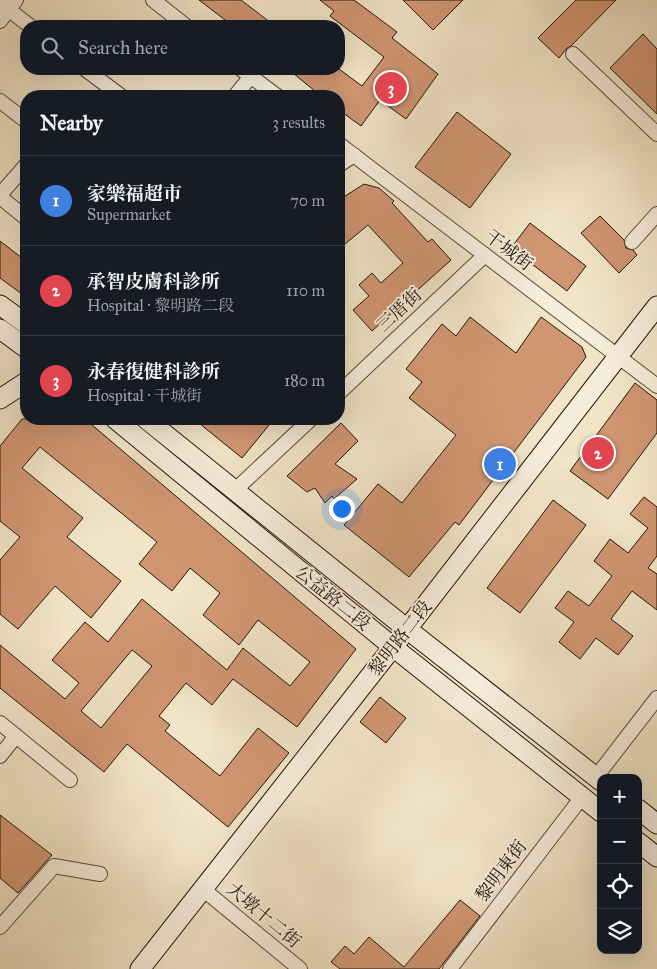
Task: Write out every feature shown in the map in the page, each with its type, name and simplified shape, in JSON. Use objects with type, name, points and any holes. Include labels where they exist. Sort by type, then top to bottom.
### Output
[{"type":"main road","points":[[0,306],[20,320]]},
{"type":"main road","name":"黎明路二段","points":[[140,969],[204,890],[618,356],[655,315]]},
{"type":"main road","points":[[0,329],[20,344]]},
{"type":"main road","points":[[0,399],[20,386]]},
{"type":"main road","name":"公益路二段","points":[[121,425],[393,647],[597,809]]},
{"type":"main road","name":"公益路二段","points":[[153,425],[407,629],[597,778]]},
{"type":"main road","points":[[642,813],[657,824]]},
{"type":"main road","points":[[642,845],[657,857]]},
{"type":"street","points":[[153,0],[178,20]]},
{"type":"street","points":[[0,21],[8,4],[24,20]]},
{"type":"street","points":[[573,54],[657,134]]},
{"type":"street","points":[[93,75],[113,90]]},
{"type":"street","points":[[238,90],[245,75]]},
{"type":"street","points":[[249,75],[269,90]]},
{"type":"street","points":[[0,101],[20,116]]},
{"type":"street","name":"干城街","points":[[345,148],[657,386]]},
{"type":"street","points":[[345,162],[354,155]]},
{"type":"street","points":[[20,172],[0,196],[20,213]]},
{"type":"street","points":[[632,242],[657,214]]},
{"type":"street","name":"三厝街","points":[[345,386],[485,255]]},
{"type":"street","points":[[234,490],[304,425]]},
{"type":"street","points":[[602,774],[657,698]]},
{"type":"street","points":[[0,723],[70,780]]},
{"type":"street","points":[[0,756],[16,736]]},
{"type":"street","name":"黎明東街","points":[[450,969],[582,797]]},
{"type":"street","points":[[0,927],[54,866],[100,874]]},
{"type":"street","name":"大墩十二街","points":[[204,890],[300,969]]},
{"type":"building","points":[[199,0],[241,0],[267,20],[225,20]]},
{"type":"building","points":[[320,0],[354,0],[397,32],[392,38],[438,74],[406,119],[380,100],[361,126],[345,114],[345,90],[314,90],[295,75],[345,75],[345,73],[362,86],[384,57],[345,27],[345,20],[335,20],[330,16],[334,11]]},
{"type":"building","points":[[403,0],[463,0],[433,30]]},
{"type":"building","points":[[576,0],[616,0],[559,58],[538,38]]},
{"type":"building","points":[[643,34],[657,49],[657,114],[610,68]]},
{"type":"building","points":[[457,112],[511,154],[470,208],[415,167]]},
{"type":"building","points":[[364,184],[379,188],[394,201],[392,203],[428,242],[432,239],[451,260],[372,331],[353,310],[369,296],[359,285],[372,273],[381,283],[403,263],[368,225],[345,244],[345,196]]},
{"type":"building","points":[[600,216],[624,240],[626,248],[633,250],[637,255],[619,273],[581,233]]},
{"type":"building","points":[[530,223],[586,266],[567,291],[511,248]]},
{"type":"building","points":[[0,241],[20,256],[20,293],[0,278]]},
{"type":"building","points":[[470,317],[516,353],[541,317],[582,347],[586,357],[459,525],[455,522],[409,577],[344,525],[378,484],[402,503],[456,435],[409,398],[422,382],[406,369],[442,324],[456,336]]},
{"type":"building","points":[[635,383],[657,400],[657,433],[608,499],[570,471]]},
{"type":"building","points":[[20,421],[20,425],[92,425],[356,649],[297,727],[233,679],[212,705],[186,683],[159,716],[170,725],[165,731],[220,776],[258,728],[289,753],[228,827],[127,744],[104,772],[0,688],[0,645],[65,699],[79,683],[52,660],[85,622],[108,642],[142,599],[227,670],[243,648],[290,686],[310,662],[258,620],[239,645],[203,615],[220,593],[190,568],[172,591],[139,564],[157,542],[40,447],[22,468],[83,518],[67,537],[121,581],[91,618],[55,586],[18,629],[0,614],[0,560],[20,537],[0,521],[0,446]],"holes":[[[132,650],[152,666],[101,728],[81,711]]]},
{"type":"building","points":[[201,425],[269,425],[242,458]]},
{"type":"building","points":[[339,425],[343,425],[358,441],[335,464],[357,479],[334,499],[332,496],[325,503],[315,488],[307,492],[287,476]]},
{"type":"building","points":[[644,497],[657,507],[657,556],[648,568],[657,574],[657,610],[632,591],[611,619],[633,636],[618,655],[596,638],[580,659],[559,642],[574,622],[555,608],[568,591],[589,606],[612,576],[594,561],[610,539],[628,553],[648,528],[630,514]]},
{"type":"building","points":[[553,500],[586,525],[520,613],[487,588]]},
{"type":"building","points":[[380,697],[406,718],[386,743],[360,722]]},
{"type":"building","points":[[0,815],[52,855],[18,893],[0,878]]},
{"type":"building","points":[[460,900],[480,916],[439,969],[340,969],[331,962],[345,946],[354,954],[369,937],[404,967]]},
{"type":"place","name":"永春復健科診所","points":[[391,88]]},
{"type":"place","name":"承智皮膚科診所","points":[[598,453]]},
{"type":"place","name":"家樂福超市","points":[[500,464]]}]
